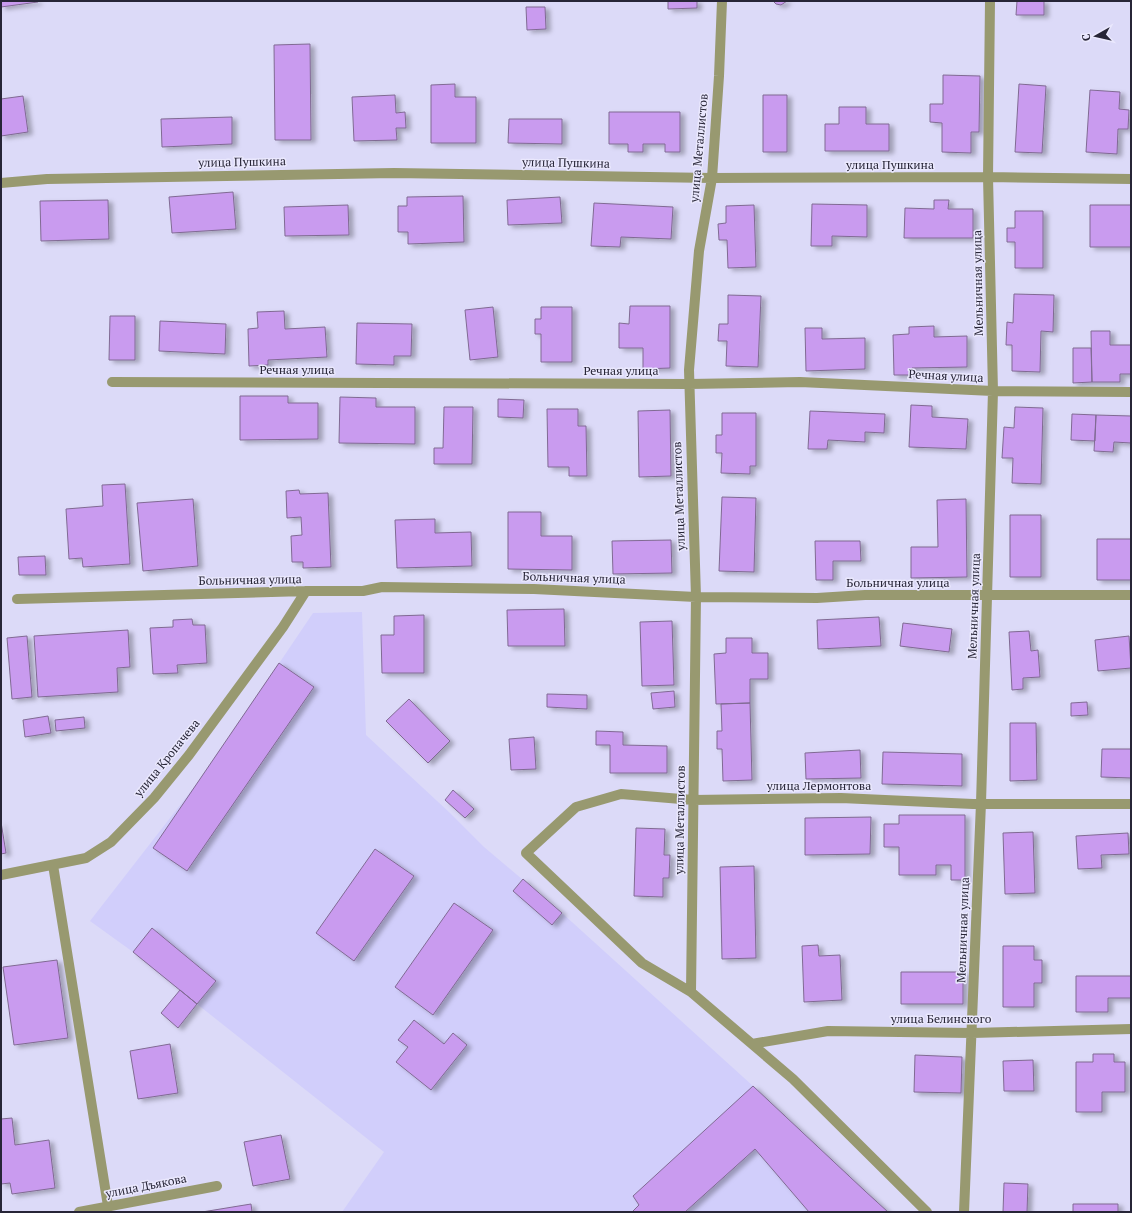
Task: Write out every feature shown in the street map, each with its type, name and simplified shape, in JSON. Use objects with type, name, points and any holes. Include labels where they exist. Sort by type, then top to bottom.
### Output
[{"type":"street","name":"улица Металлистов","points":[[691,992],[696,597],[689,370],[699,251],[712,178],[719,76],[722,1]]},
{"type":"street","name":"Мельничная улица","points":[[964,1212],[981,803],[993,391],[988,177],[990,1]]},
{"type":"street","name":"улица Пушкина","points":[[1,183],[48,178],[394,173],[712,178],[988,177],[1131,179]]},
{"type":"street","name":"Речная улица","points":[[112,382],[689,384],[800,382],[993,391],[1131,392]]},
{"type":"street","name":"Больничная улица","points":[[17,599],[306,591],[363,591],[382,587],[534,589],[696,597],[817,598],[865,595],[1131,595]]},
{"type":"street","name":"улица Кропачева","points":[[1,875],[86,858],[111,842],[154,798],[194,749],[284,627],[306,591]]},
{"type":"street","name":"улица Лермонтова","points":[[691,992],[642,963],[526,853],[576,807],[621,794],[693,800],[841,798],[973,804],[1131,804]]},
{"type":"street","points":[[53,865],[108,1206]]},
{"type":"street","points":[[691,992],[793,1079],[927,1212]]},
{"type":"street","name":"улица Белинского","points":[[752,1044],[828,1031],[972,1033],[1131,1029]]},
{"type":"street","name":"улица Дъякова","points":[[79,1212],[217,1186]]},
{"type":"shaded area","points":[[362,612],[366,735],[450,813],[484,847],[562,913],[753,1086],[888,1212],[342,1212],[384,1152],[133,952],[90,921],[205,773],[313,613]]},
{"type":"building","points":[[1,1],[37,1],[38,2],[1,7]]},
{"type":"building","points":[[668,1],[697,1],[697,8],[668,9]]},
{"type":"building","points":[[773,1],[787,1],[781,5],[776,4]]},
{"type":"building","points":[[1017,1],[1044,1],[1044,15],[1016,15]]},
{"type":"building","points":[[526,7],[545,7],[546,29],[527,30]]},
{"type":"building","points":[[310,44],[311,140],[275,140],[274,45]]},
{"type":"building","points":[[943,75],[980,76],[979,132],[971,132],[971,153],[942,152],[942,123],[930,122],[930,104],[943,104]]},
{"type":"building","points":[[455,84],[455,97],[476,97],[476,143],[431,143],[431,85]]},
{"type":"building","points":[[1019,84],[1046,86],[1042,153],[1015,152]]},
{"type":"building","points":[[1090,90],[1120,92],[1119,109],[1129,110],[1128,129],[1118,129],[1117,154],[1086,152]]},
{"type":"building","points":[[395,95],[396,113],[405,112],[406,128],[396,128],[397,140],[354,141],[352,97]]},
{"type":"building","points":[[763,95],[787,95],[787,152],[763,152]]},
{"type":"building","points":[[23,96],[28,132],[1,136],[1,99]]},
{"type":"building","points":[[839,107],[866,107],[866,124],[889,124],[889,151],[825,151],[825,124],[839,124]]},
{"type":"building","points":[[609,112],[680,112],[680,152],[665,152],[665,144],[643,144],[643,152],[628,152],[628,144],[609,144]]},
{"type":"building","points":[[232,117],[232,144],[162,147],[161,119]]},
{"type":"building","points":[[509,119],[562,119],[562,144],[508,143]]},
{"type":"building","points":[[233,192],[236,229],[172,233],[169,197]]},
{"type":"building","points":[[463,196],[464,242],[408,244],[408,232],[398,232],[398,206],[407,206],[407,197]]},
{"type":"building","points":[[560,197],[562,223],[508,225],[507,200]]},
{"type":"building","points":[[108,200],[109,239],[41,241],[40,201]]},
{"type":"building","points":[[934,200],[949,200],[948,209],[973,209],[973,238],[904,238],[905,208],[934,209]]},
{"type":"building","points":[[594,203],[673,207],[671,239],[621,237],[620,247],[591,246]]},
{"type":"building","points":[[812,204],[867,205],[867,237],[832,236],[832,246],[811,246]]},
{"type":"building","points":[[348,205],[349,235],[285,236],[284,207]]},
{"type":"building","points":[[754,205],[756,267],[728,268],[727,240],[719,240],[718,224],[726,223],[726,206]]},
{"type":"building","points":[[1090,205],[1131,205],[1131,247],[1090,247]]},
{"type":"building","points":[[1015,211],[1043,211],[1043,268],[1015,268],[1015,242],[1007,242],[1007,228],[1015,228]]},
{"type":"building","points":[[1014,294],[1054,295],[1053,332],[1041,331],[1040,372],[1012,371],[1012,345],[1006,345],[1007,322],[1013,323]]},
{"type":"building","points":[[728,295],[761,296],[758,367],[726,366],[727,341],[718,341],[719,324],[728,324]]},
{"type":"building","points":[[630,306],[670,306],[670,368],[643,369],[643,348],[619,348],[619,323],[629,324]]},
{"type":"building","points":[[493,307],[498,357],[470,360],[465,310]]},
{"type":"building","points":[[541,307],[572,307],[572,362],[541,362],[541,334],[535,334],[535,319],[541,319]]},
{"type":"building","points":[[284,311],[285,329],[325,327],[327,357],[268,360],[268,365],[249,366],[248,329],[258,328],[257,312]]},
{"type":"building","points":[[110,316],[135,316],[135,360],[109,360]]},
{"type":"building","points":[[160,321],[226,324],[225,354],[159,351]]},
{"type":"building","points":[[357,323],[412,324],[411,356],[394,356],[394,365],[356,364]]},
{"type":"building","points":[[934,326],[934,337],[967,336],[967,367],[912,368],[912,375],[894,375],[893,335],[909,334],[909,327]]},
{"type":"building","points":[[805,328],[822,328],[822,339],[865,338],[865,369],[806,371]]},
{"type":"building","points":[[1091,331],[1110,331],[1110,345],[1131,345],[1131,374],[1120,374],[1120,382],[1092,382]]},
{"type":"building","points":[[1073,348],[1091,348],[1092,382],[1073,383]]},
{"type":"building","points":[[240,396],[288,396],[288,403],[318,403],[318,439],[240,440]]},
{"type":"building","points":[[340,397],[376,398],[376,407],[415,407],[415,444],[339,443]]},
{"type":"building","points":[[498,399],[524,400],[523,418],[498,417]]},
{"type":"building","points":[[911,405],[932,406],[932,417],[968,419],[966,449],[909,447]]},
{"type":"building","points":[[444,407],[473,407],[472,464],[434,464],[434,448],[443,448]]},
{"type":"building","points":[[1015,407],[1043,408],[1041,484],[1012,483],[1013,458],[1002,458],[1004,427],[1014,428]]},
{"type":"building","points":[[547,409],[578,409],[578,426],[586,426],[587,476],[569,476],[569,467],[548,467]]},
{"type":"building","points":[[670,410],[671,476],[639,477],[638,411]]},
{"type":"building","points":[[810,411],[885,414],[884,433],[865,432],[865,442],[828,440],[827,449],[808,449]]},
{"type":"building","points":[[722,413],[756,413],[756,466],[750,466],[750,474],[721,473],[722,453],[716,453],[716,435],[722,435]]},
{"type":"building","points":[[1072,414],[1096,415],[1095,441],[1071,440]]},
{"type":"building","points":[[1096,415],[1131,416],[1131,443],[1114,442],[1113,452],[1094,451]]},
{"type":"building","points":[[125,484],[130,564],[83,567],[82,558],[69,559],[66,509],[103,506],[102,485]]},
{"type":"building","points":[[299,490],[300,494],[328,493],[331,567],[303,568],[303,562],[292,562],[291,536],[302,535],[301,517],[287,518],[286,491]]},
{"type":"building","points":[[722,497],[756,498],[754,572],[719,571]]},
{"type":"building","points":[[193,499],[198,566],[143,571],[137,503]]},
{"type":"building","points":[[966,499],[967,577],[911,578],[911,547],[938,547],[937,500]]},
{"type":"building","points":[[508,512],[541,512],[541,536],[572,536],[572,570],[508,569]]},
{"type":"building","points":[[1010,515],[1041,515],[1041,577],[1010,577]]},
{"type":"building","points":[[435,519],[435,533],[471,532],[472,566],[397,568],[395,520]]},
{"type":"building","points":[[1097,539],[1131,539],[1131,580],[1097,580]]},
{"type":"building","points":[[671,540],[672,573],[613,574],[612,541]]},
{"type":"building","points":[[815,541],[860,541],[861,561],[833,561],[833,580],[816,580]]},
{"type":"building","points":[[45,556],[46,575],[19,575],[18,557]]},
{"type":"building","points":[[564,609],[565,646],[508,646],[507,610]]},
{"type":"building","points":[[424,615],[424,673],[382,673],[381,635],[394,635],[394,616]]},
{"type":"building","points":[[879,617],[881,646],[818,649],[817,620]]},
{"type":"building","points":[[192,619],[193,625],[205,625],[207,663],[177,665],[178,673],[153,674],[150,628],[173,627],[173,620]]},
{"type":"building","points":[[672,621],[674,685],[642,686],[640,622]]},
{"type":"building","points":[[903,623],[952,629],[949,652],[900,646]]},
{"type":"building","points":[[128,630],[130,667],[117,668],[118,692],[38,697],[34,636]]},
{"type":"building","points":[[1029,631],[1031,651],[1038,650],[1040,677],[1023,678],[1023,689],[1012,690],[1009,632]]},
{"type":"building","points":[[27,636],[32,697],[12,699],[7,638]]},
{"type":"building","points":[[1129,636],[1131,668],[1098,671],[1095,640]]},
{"type":"building","points":[[726,638],[752,638],[752,653],[768,653],[768,679],[750,679],[750,703],[716,704],[714,654],[726,653]]},
{"type":"building","points":[[279,663],[314,687],[187,871],[153,848]]},
{"type":"building","points":[[674,691],[675,707],[653,709],[651,693]]},
{"type":"building","points":[[547,694],[587,695],[587,709],[547,707]]},
{"type":"building","points":[[409,699],[450,741],[428,763],[386,721]]},
{"type":"building","points":[[1087,702],[1088,715],[1071,716],[1071,703]]},
{"type":"building","points":[[750,703],[752,780],[723,781],[722,749],[717,749],[717,731],[722,731],[721,704]]},
{"type":"building","points":[[48,716],[51,733],[25,737],[23,720]]},
{"type":"building","points":[[84,717],[85,728],[56,731],[55,720]]},
{"type":"building","points":[[1010,723],[1036,723],[1037,780],[1010,781]]},
{"type":"building","points":[[596,731],[623,732],[623,745],[667,746],[667,773],[610,773],[610,745],[596,745]]},
{"type":"building","points":[[534,737],[536,769],[511,770],[509,739]]},
{"type":"building","points":[[1102,749],[1131,749],[1131,778],[1101,777]]},
{"type":"building","points":[[860,750],[861,778],[806,779],[805,753]]},
{"type":"building","points":[[883,752],[962,754],[962,786],[882,784]]},
{"type":"building","points":[[453,790],[474,809],[465,818],[445,800]]},
{"type":"building","points":[[899,815],[965,815],[965,880],[951,880],[951,865],[936,865],[936,875],[899,875],[899,847],[884,847],[884,824],[899,824]]},
{"type":"building","points":[[871,817],[870,854],[805,855],[805,818]]},
{"type":"building","points":[[1,822],[6,853],[1,854]]},
{"type":"building","points":[[636,828],[665,829],[664,855],[670,855],[669,878],[663,878],[663,897],[634,896]]},
{"type":"building","points":[[1033,832],[1035,893],[1005,894],[1003,833]]},
{"type":"building","points":[[1128,833],[1129,854],[1101,855],[1102,868],[1078,869],[1076,836]]},
{"type":"building","points":[[375,849],[414,876],[354,961],[316,933]]},
{"type":"building","points":[[754,866],[756,958],[722,959],[720,867]]},
{"type":"building","points":[[523,879],[562,913],[552,925],[513,891]]},
{"type":"building","points":[[454,903],[493,930],[433,1015],[395,987]]},
{"type":"building","points":[[152,928],[216,981],[197,1004],[133,952]]},
{"type":"building","points":[[818,945],[819,956],[840,955],[842,1000],[804,1002],[802,946]]},
{"type":"building","points":[[1003,946],[1034,946],[1034,960],[1042,960],[1042,983],[1034,983],[1034,1007],[1003,1007]]},
{"type":"building","points":[[57,960],[68,1038],[14,1045],[3,967]]},
{"type":"building","points":[[901,972],[963,972],[963,1004],[901,1004]]},
{"type":"building","points":[[1076,976],[1131,976],[1131,998],[1108,998],[1108,1012],[1076,1012]]},
{"type":"building","points":[[180,990],[197,1004],[178,1028],[161,1013]]},
{"type":"building","points":[[414,1020],[444,1044],[453,1033],[467,1045],[431,1090],[396,1062],[408,1047],[398,1040]]},
{"type":"building","points":[[170,1044],[178,1093],[138,1099],[130,1051]]},
{"type":"building","points":[[1093,1054],[1114,1054],[1114,1062],[1125,1062],[1125,1092],[1102,1092],[1102,1112],[1076,1112],[1076,1062],[1093,1062]]},
{"type":"building","points":[[915,1055],[962,1057],[961,1093],[914,1092]]},
{"type":"building","points":[[1033,1060],[1034,1091],[1004,1091],[1003,1061]]},
{"type":"building","points":[[753,1086],[888,1212],[809,1212],[755,1149],[685,1212],[632,1212],[639,1205],[633,1196]]},
{"type":"building","points":[[12,1118],[15,1145],[49,1140],[55,1188],[12,1194],[10,1183],[1,1184],[1,1119]]},
{"type":"building","points":[[281,1135],[290,1179],[253,1186],[244,1142]]},
{"type":"building","points":[[1004,1183],[1028,1184],[1027,1212],[1003,1212]]},
{"type":"building","points":[[251,1204],[252,1212],[202,1212]]},
{"type":"building","points":[[1073,1204],[1118,1204],[1118,1212],[1073,1212]]}]
